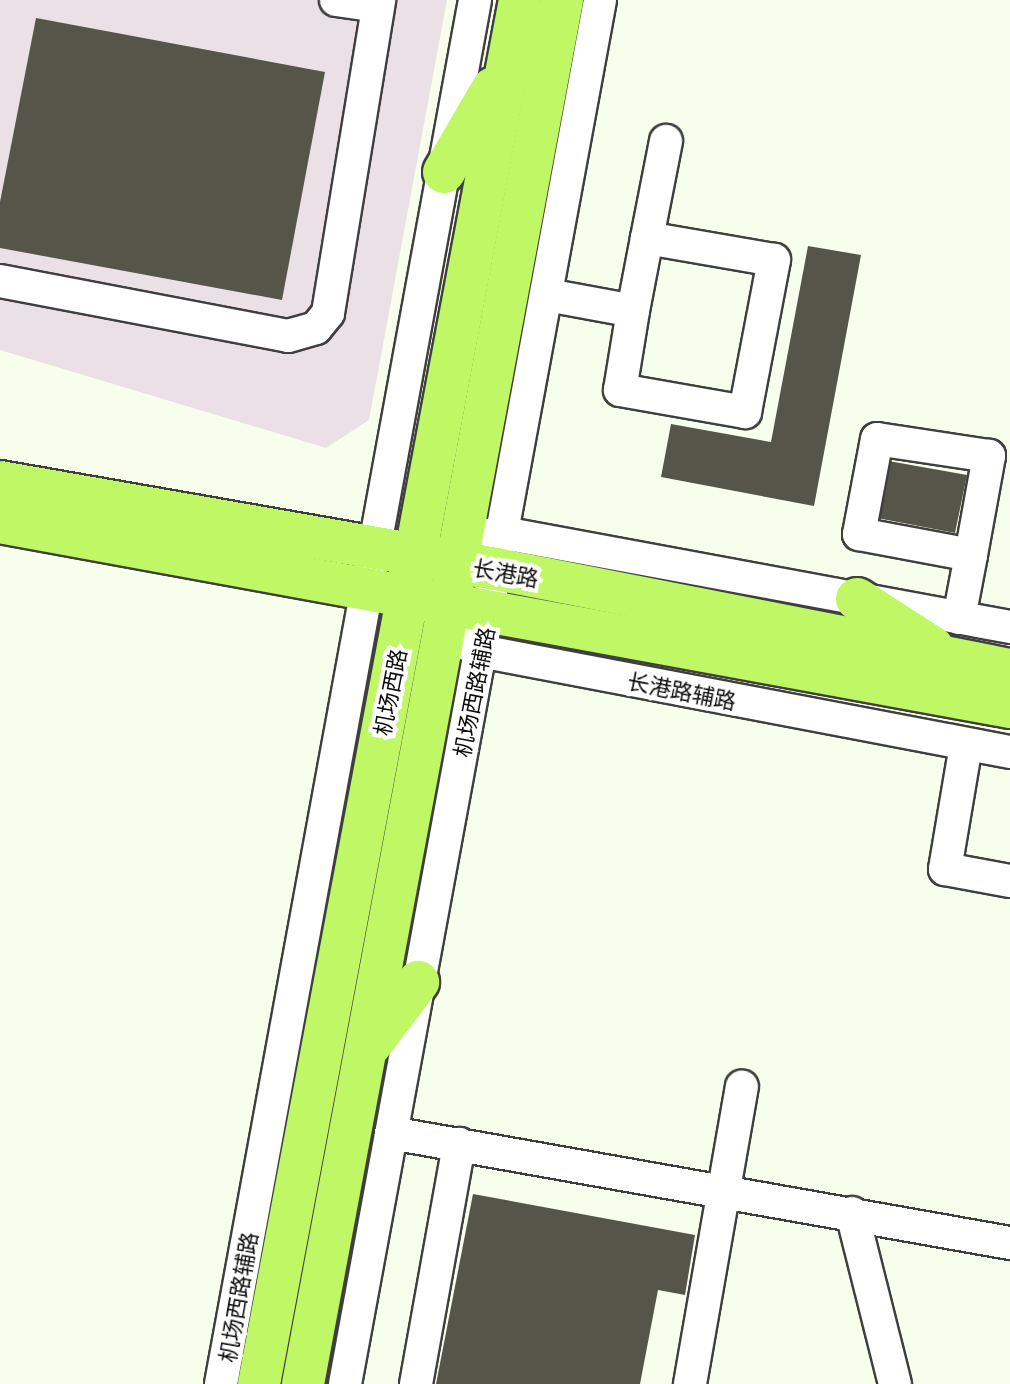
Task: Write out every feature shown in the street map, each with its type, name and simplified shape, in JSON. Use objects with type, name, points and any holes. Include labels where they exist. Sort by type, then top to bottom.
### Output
[{"type":"main road","name":"机场西路","points":[[259,1384],[398,574],[520,0]]},
{"type":"main road","name":"机场西路","points":[[303,1384],[367,1048],[473,588],[562,0]]},
{"type":"main road","points":[[444,172],[508,63]]},
{"type":"main road","name":"长港路","points":[[0,482],[398,574],[1010,707]]},
{"type":"main road","name":"长港路","points":[[0,522],[398,574]]},
{"type":"main road","name":"长港路","points":[[473,588],[1010,670]]},
{"type":"main road","points":[[857,599],[951,659]]},
{"type":"main road","points":[[367,1048],[418,982]]},
{"type":"street","points":[[0,281],[288,336],[316,328],[328,313],[379,3],[336,0]]},
{"type":"street","name":"机场西路辅路","points":[[221,1384],[398,574],[444,172],[475,0]]},
{"type":"street","name":"机场西路辅路","points":[[345,1384],[418,982],[473,588],[547,295],[600,0]]},
{"type":"street","points":[[647,238],[774,260],[745,412],[620,390],[633,311],[647,238],[666,141]]},
{"type":"street","points":[[547,295],[633,311]]},
{"type":"street","points":[[959,618],[971,555],[989,456],[877,439],[859,534],[971,555]]},
{"type":"street","name":"长港路辅路","points":[[398,574],[473,588],[966,745],[1010,752]]},
{"type":"street","name":"长港路辅路","points":[[473,588],[857,599],[1010,627]]},
{"type":"street","points":[[966,745],[945,869],[1010,881]]},
{"type":"street","points":[[690,1384],[742,1087]]},
{"type":"street","points":[[391,1133],[1010,1243]]},
{"type":"street","points":[[416,1384],[459,1144]]},
{"type":"street","points":[[852,1213],[895,1384]]},
{"type":"shaded area","points":[[0,0],[447,0],[369,420],[326,448],[0,350]]},
{"type":"building","points":[[36,18],[325,72],[282,300],[0,248],[0,202]]},
{"type":"building","points":[[808,246],[861,255],[814,506],[661,477],[671,424],[771,442]]},
{"type":"building","points":[[883,460],[967,475],[955,533],[872,517]]},
{"type":"building","points":[[473,1194],[695,1235],[685,1295],[658,1290],[640,1384],[436,1384]]}]
